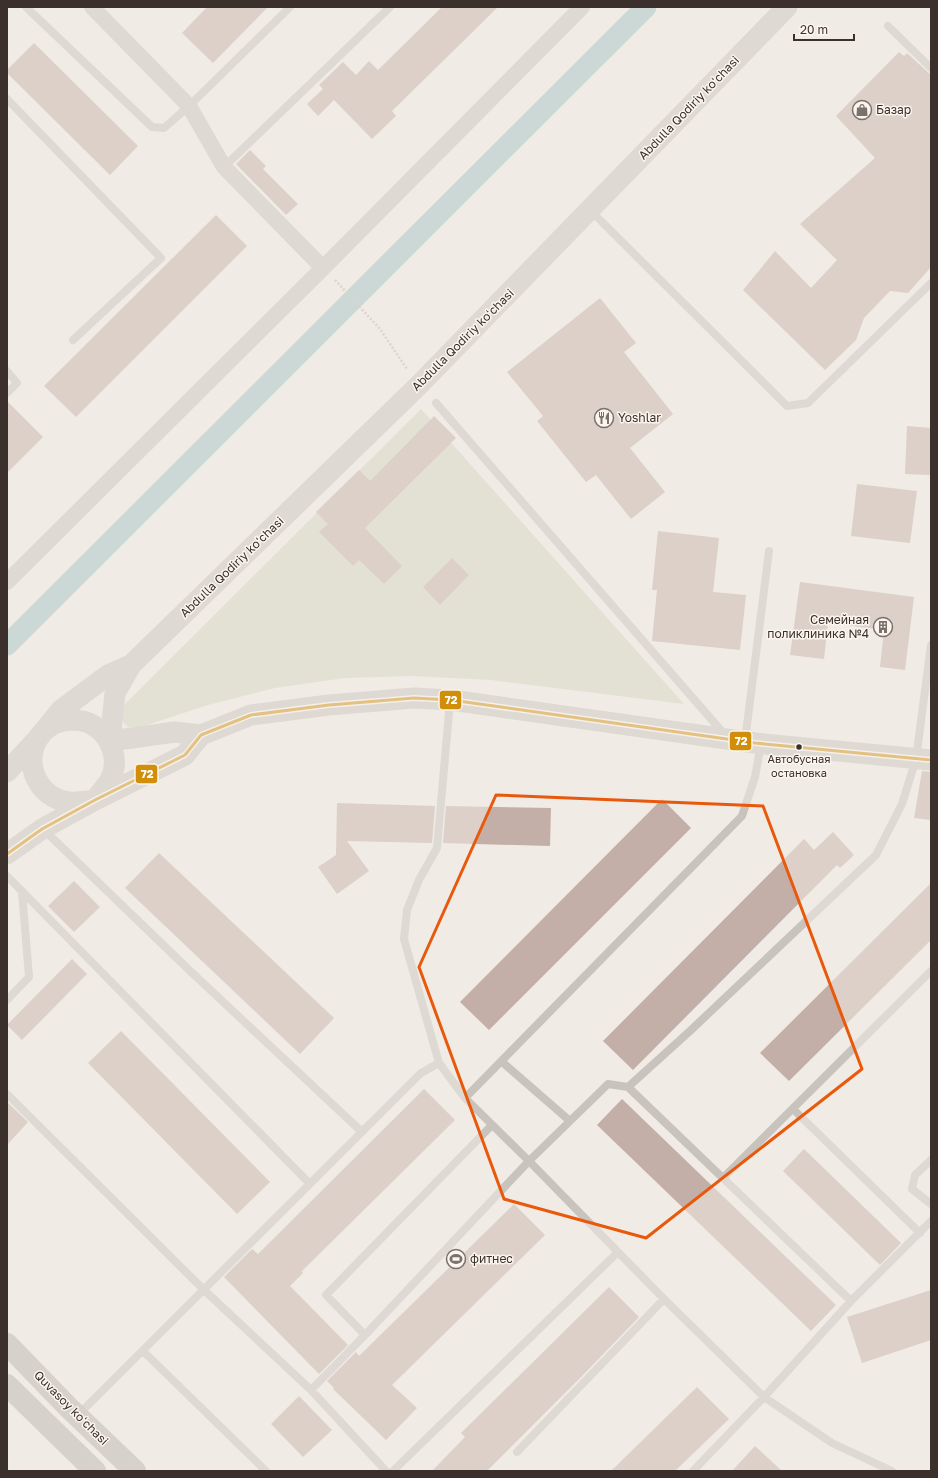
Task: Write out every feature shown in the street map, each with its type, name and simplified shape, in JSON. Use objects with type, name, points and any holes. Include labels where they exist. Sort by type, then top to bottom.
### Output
[{"type":"main road","name":"Quvasoy koʻchasi","points":[[7,1344],[135,1471]]},
{"type":"main road","points":[[7,1385],[95,1471]]},
{"type":"street","points":[[92,7],[189,106],[224,167],[323,268]]},
{"type":"street","points":[[7,582],[323,268],[582,7]]},
{"type":"street","name":"Abdulla Qodiriy koʻchasi","points":[[110,741],[115,693],[131,665],[419,385],[787,7]]},
{"type":"street","name":"Abdulla Qodiriy koʻchasi","points":[[7,772],[61,710],[108,675],[131,665]]},
{"type":"street","points":[[110,741],[175,732],[201,735],[251,715],[330,705],[414,698],[451,700],[745,742],[924,759]]},
{"type":"street","points":[[76,720],[90,723],[101,730],[110,741],[114,754],[114,767],[110,780],[94,800],[64,802],[51,797],[41,788],[34,776],[31,762],[33,749],[39,737],[49,727],[62,721],[76,720]]},
{"type":"street","points":[[7,854],[42,829],[94,800],[185,755],[201,735]]},
{"type":"lane","points":[[26,7],[152,127],[164,128],[189,106],[290,7]]},
{"type":"lane","points":[[224,167],[390,7]]},
{"type":"lane","points":[[888,26],[931,68]]},
{"type":"lane","points":[[7,99],[161,258],[72,340]]},
{"type":"lane","points":[[590,210],[787,406],[808,403],[931,283]]},
{"type":"lane","points":[[7,371],[17,383],[7,393]]},
{"type":"lane","points":[[436,403],[745,742]]},
{"type":"lane","points":[[465,1098],[742,816],[755,777],[745,742],[769,551]]},
{"type":"lane","points":[[628,1087],[690,1031],[876,855],[924,759],[931,645]]},
{"type":"lane","points":[[451,700],[437,848],[419,880],[407,910],[404,939],[439,1063],[465,1098],[664,1299],[764,1397],[832,1442],[892,1471]]},
{"type":"lane","points":[[42,829],[187,968],[362,1132]]},
{"type":"lane","points":[[7,876],[310,1184]]},
{"type":"lane","points":[[7,1000],[28,977],[22,891]]},
{"type":"lane","points":[[723,1178],[931,971]]},
{"type":"lane","points":[[501,1061],[570,1121]]},
{"type":"lane","points":[[78,1415],[421,1073],[439,1063]]},
{"type":"lane","points":[[311,1390],[529,1161],[608,1084],[628,1087],[851,1301]]},
{"type":"lane","points":[[7,1094],[204,1290],[311,1390],[386,1471]]},
{"type":"lane","points":[[792,1109],[920,1233]]},
{"type":"lane","points":[[365,1335],[326,1295],[492,1124]]},
{"type":"lane","points":[[931,1160],[915,1175],[912,1189],[931,1204]]},
{"type":"lane","points":[[696,1470],[851,1301],[931,1222]]},
{"type":"lane","points":[[393,1471],[618,1252]]},
{"type":"lane","points":[[517,1452],[664,1299]]},
{"type":"lane","points":[[143,1351],[266,1471]]},
{"type":"path","points":[[323,268],[380,330]]},
{"type":"highlighted area","points":[[496,795],[763,806],[862,1069],[646,1238],[504,1199],[419,967]]},
{"type":"green space","points":[[421,409],[684,704],[490,680],[413,676],[345,678],[275,688],[208,705],[141,727],[128,727],[122,719],[125,704]]},
{"type":"building","points":[[207,7],[268,7],[213,63],[182,33]]},
{"type":"building","points":[[442,7],[498,7],[392,111],[396,116],[372,139],[334,100],[318,116],[307,104],[323,89],[319,85],[343,62],[356,75],[369,61],[378,70]]},
{"type":"building","points":[[34,43],[138,146],[110,175],[7,73],[7,70]]},
{"type":"building","points":[[899,52],[904,56],[907,53],[931,75],[931,267],[908,293],[890,291],[864,318],[856,340],[825,370],[743,290],[775,251],[811,288],[837,260],[800,224],[875,158],[836,116]]},
{"type":"building","points":[[250,150],[266,166],[263,169],[298,204],[286,215],[236,164]]},
{"type":"building","points":[[216,215],[247,246],[76,417],[44,386]]},
{"type":"building","points":[[600,298],[636,343],[624,352],[673,414],[630,448],[665,492],[631,519],[596,475],[586,482],[537,421],[543,416],[507,372]]},
{"type":"building","points":[[7,401],[43,437],[7,473]]},
{"type":"building","points":[[434,416],[456,438],[365,528],[402,566],[384,584],[359,560],[353,566],[319,532],[328,524],[316,512],[359,470],[370,481]]},
{"type":"building","points":[[907,426],[931,428],[931,475],[905,474]]},
{"type":"building","points":[[857,484],[917,491],[910,543],[851,536]]},
{"type":"building","points":[[658,531],[719,538],[713,592],[746,595],[740,650],[652,641],[657,590],[652,590]]},
{"type":"building","points":[[452,558],[469,575],[440,605],[423,587]]},
{"type":"building","name":"Семейная поликлиника №4","points":[[800,582],[914,597],[905,670],[880,667],[884,630],[828,623],[824,659],[790,655]]},
{"type":"building","points":[[922,771],[931,772],[931,820],[914,818]]},
{"type":"building","points":[[662,799],[691,828],[489,1030],[460,1002]]},
{"type":"building","points":[[337,803],[435,806],[432,843],[347,841],[369,871],[337,894],[318,867],[336,855]]},
{"type":"building","points":[[446,806],[551,808],[550,846],[443,843]]},
{"type":"building","points":[[833,832],[854,855],[840,868],[837,865],[633,1070],[603,1041],[804,839],[814,850]]},
{"type":"building","points":[[159,853],[334,1018],[300,1054],[125,888]]},
{"type":"building","points":[[74,881],[100,907],[74,932],[48,906]]},
{"type":"building","points":[[931,883],[931,940],[789,1081],[760,1053]]},
{"type":"building","points":[[72,959],[87,974],[22,1040],[7,1025]]},
{"type":"building","points":[[121,1031],[270,1182],[237,1214],[88,1063]]},
{"type":"building","points":[[424,1089],[455,1120],[302,1271],[303,1273],[290,1286],[348,1345],[319,1374],[224,1277],[252,1249],[258,1254]]},
{"type":"building","points":[[622,1099],[836,1305],[811,1331],[597,1125]]},
{"type":"building","points":[[7,1102],[28,1122],[7,1145]]},
{"type":"building","points":[[804,1149],[901,1243],[880,1265],[783,1171]]},
{"type":"building","points":[[514,1204],[545,1235],[392,1385],[417,1408],[386,1440],[333,1389],[334,1388],[327,1381],[356,1352],[359,1356]]},
{"type":"building","points":[[609,1287],[639,1317],[487,1471],[432,1471],[465,1437],[461,1433]]},
{"type":"building","points":[[931,1290],[931,1340],[862,1363],[847,1317]]},
{"type":"building","points":[[697,1387],[729,1419],[675,1471],[611,1471]]},
{"type":"building","points":[[299,1396],[332,1430],[303,1457],[271,1424]]},
{"type":"building","points":[[755,1446],[782,1471],[732,1471]]},
{"type":"waterway","points":[[7,645],[646,7]]},
{"type":"transit line","name":"72","points":[[7,854],[42,829],[95,800],[185,755],[201,735],[251,715],[329,705],[414,698],[451,700],[755,743],[931,760]]},
{"type":"place","name":"Базар","points":[[862,110]]},
{"type":"place","name":"Yoshlar","points":[[604,418]]},
{"type":"place","name":"Семейная поликлиника №4","points":[[883,627]]},
{"type":"place","name":"Автобусная остановка","points":[[799,747]]},
{"type":"place","name":"фитнес","points":[[456,1259]]}]
